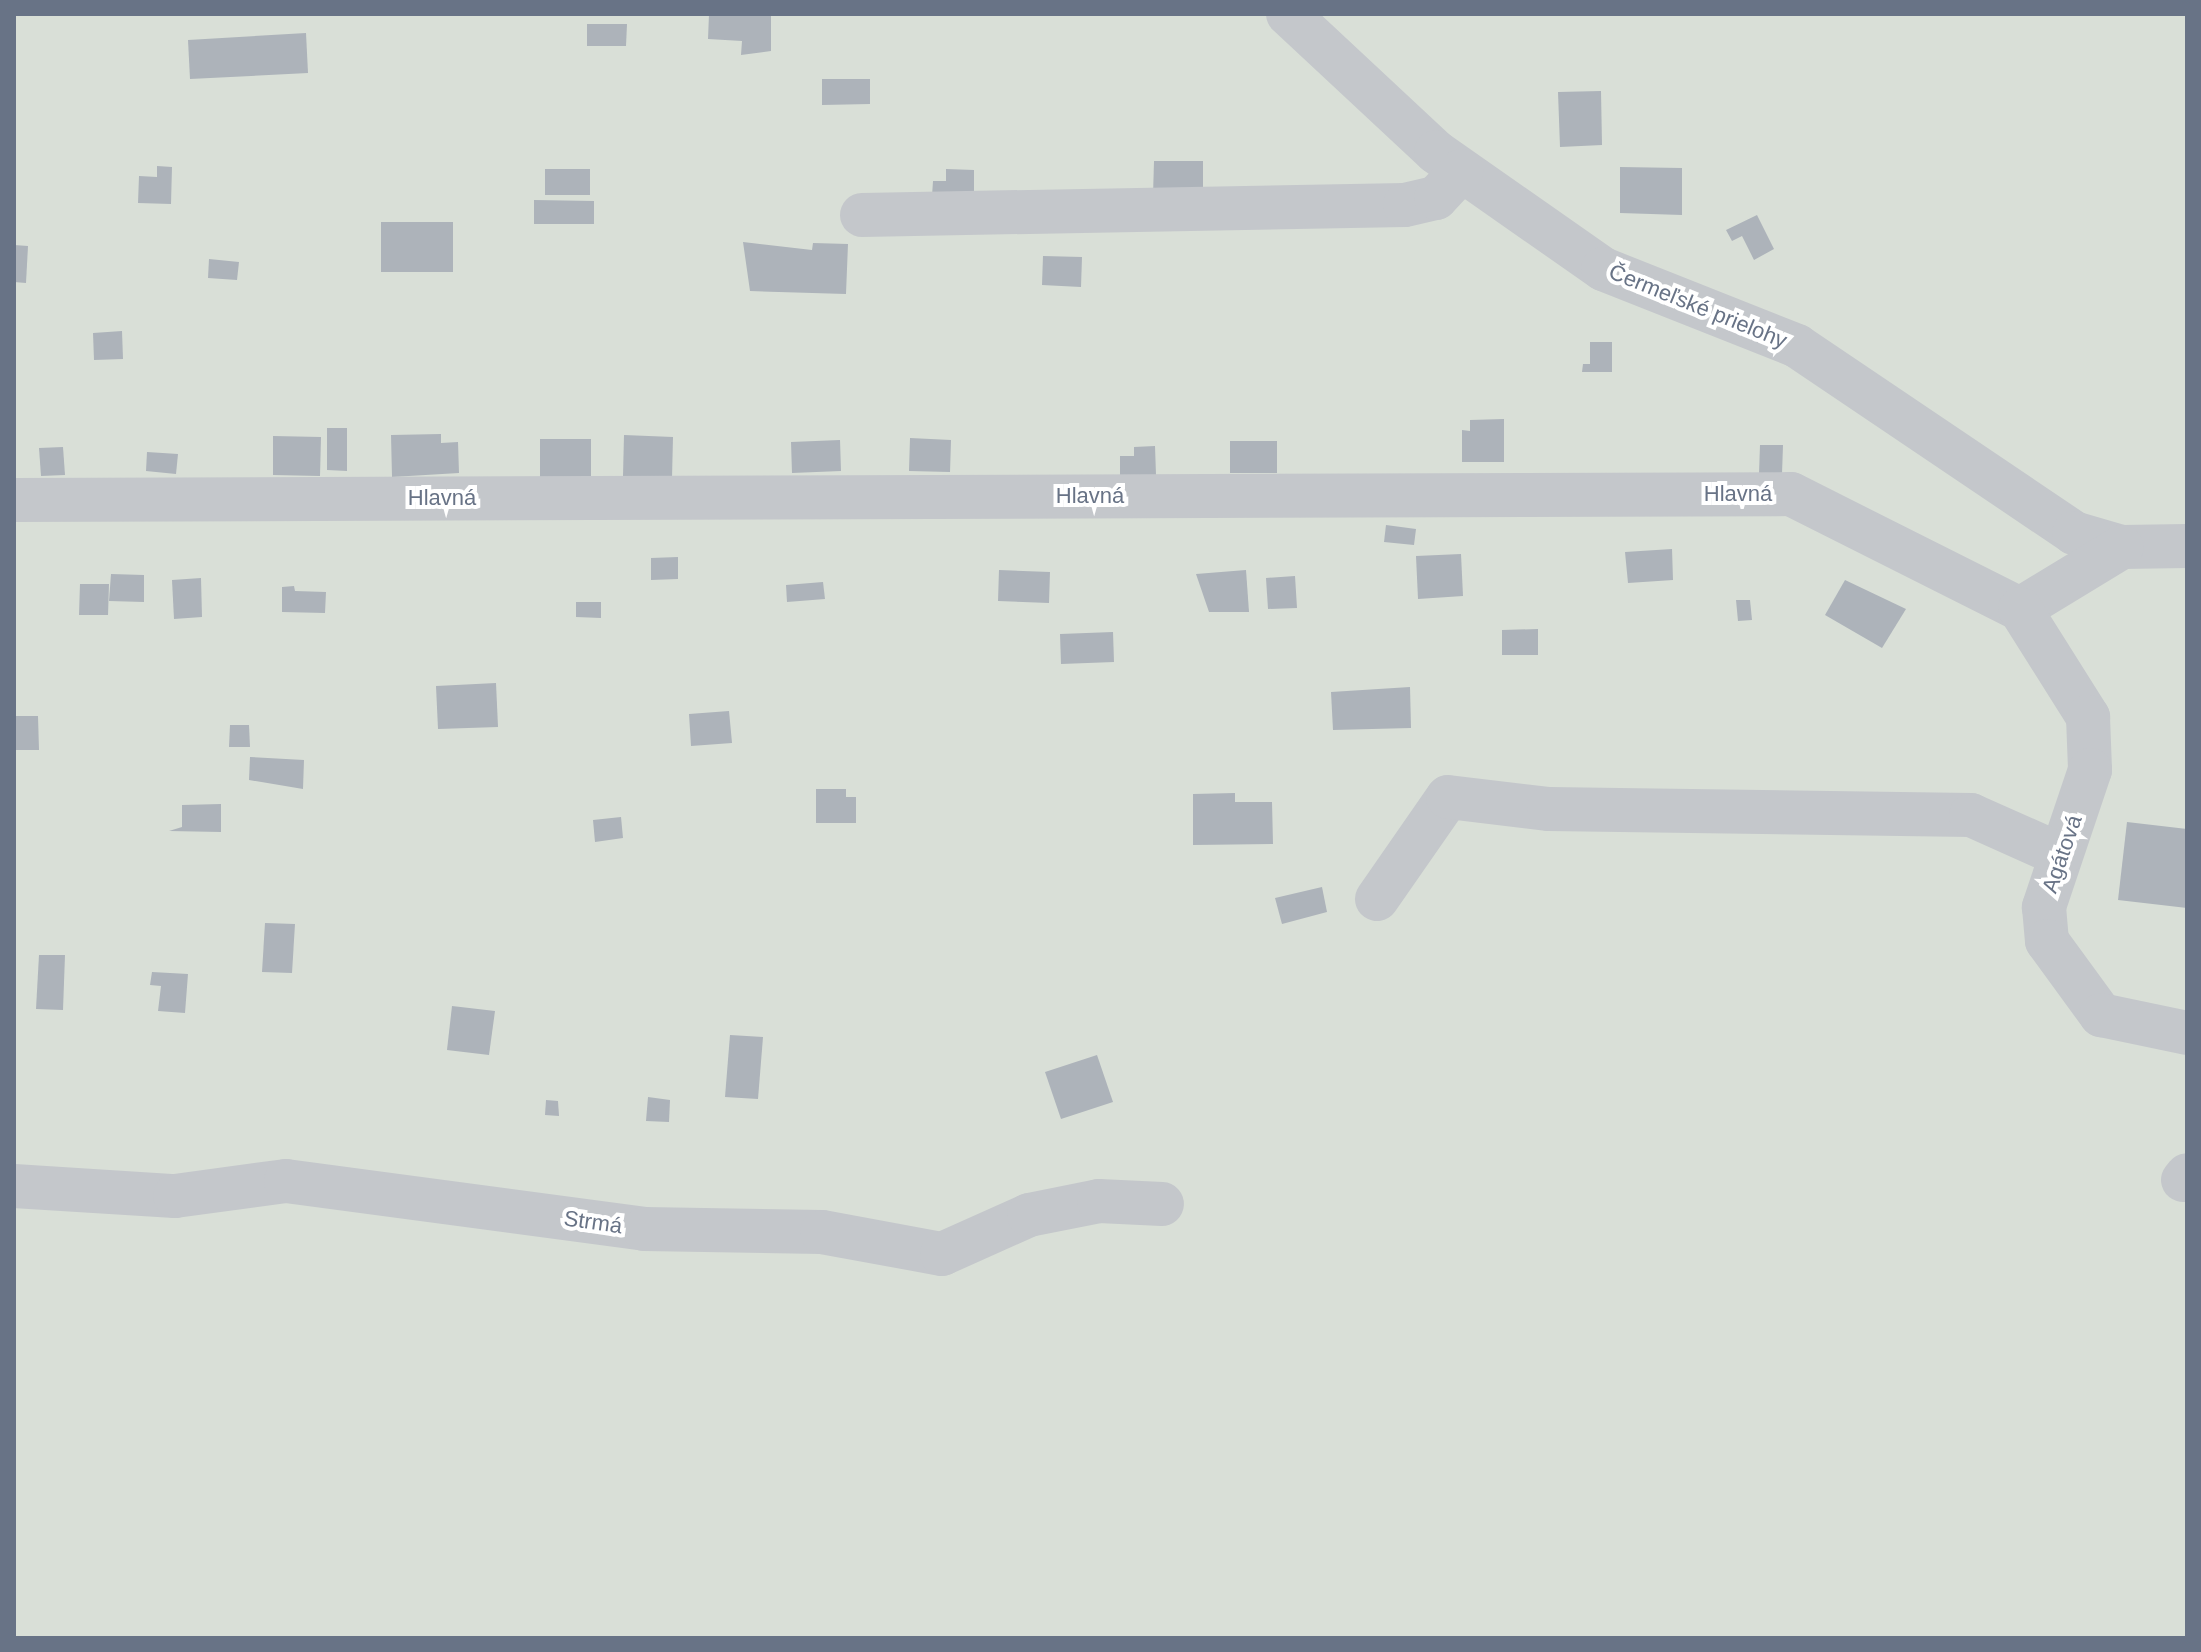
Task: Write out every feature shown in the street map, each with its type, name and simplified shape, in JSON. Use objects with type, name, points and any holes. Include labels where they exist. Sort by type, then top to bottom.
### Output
[{"type":"street","name":"Čermeľské prielohy","points":[[1288,14],[1379,105],[1461,171],[1603,269],[1797,346],[2074,533],[2122,547],[2187,546]]},
{"type":"street","points":[[862,215],[1405,205],[1436,198],[1461,171]]},
{"type":"street","name":"Hlavná","points":[[14,500],[1791,494],[2020,609]]},
{"type":"street","points":[[2020,609],[2122,547]]},
{"type":"street","name":"Agátová","points":[[2020,609],[2088,717],[2090,770],[2044,907],[2047,941],[2101,1015],[2187,1033]]},
{"type":"street","points":[[1377,899],[1448,797],[1549,809],[1971,815],[2061,855]]},
{"type":"street","name":"Strmá","points":[[14,1186],[175,1196],[286,1181],[644,1229],[822,1232],[942,1254],[1029,1215],[1099,1201],[1162,1204]]},
{"type":"shaded area","points":[[14,14],[2187,14],[2187,1638],[14,1638]]},
{"type":"building","points":[[709,14],[771,14],[771,51],[741,55],[742,41],[708,39]]},
{"type":"building","points":[[587,24],[627,24],[626,46],[587,46]]},
{"type":"building","points":[[306,33],[308,73],[190,79],[188,40]]},
{"type":"building","points":[[822,79],[870,79],[870,104],[822,105]]},
{"type":"building","points":[[1601,91],[1602,145],[1560,147],[1558,92]]},
{"type":"building","points":[[1154,161],[1203,161],[1203,197],[1153,196]]},
{"type":"building","points":[[157,166],[172,167],[171,204],[138,203],[139,176],[157,177]]},
{"type":"building","points":[[1620,167],[1682,168],[1682,215],[1620,213]]},
{"type":"building","points":[[545,169],[590,169],[590,195],[545,195]]},
{"type":"building","points":[[946,169],[974,170],[974,196],[932,196],[933,181],[946,181]]},
{"type":"building","points":[[534,200],[594,201],[594,224],[534,224]]},
{"type":"building","points":[[1757,215],[1774,249],[1754,260],[1742,236],[1732,241],[1726,230]]},
{"type":"building","points":[[381,222],[453,222],[453,272],[381,272]]},
{"type":"building","points":[[743,242],[812,250],[813,243],[848,244],[846,294],[750,291]]},
{"type":"building","points":[[14,245],[28,246],[26,283],[14,282]]},
{"type":"building","points":[[1043,256],[1082,257],[1081,287],[1042,285]]},
{"type":"building","points":[[209,259],[239,262],[237,280],[208,278]]},
{"type":"building","points":[[122,331],[123,359],[94,360],[93,333]]},
{"type":"building","points":[[1590,342],[1612,342],[1612,372],[1582,372],[1583,364],[1590,364]]},
{"type":"building","points":[[1504,419],[1504,462],[1462,462],[1462,430],[1470,431],[1470,420]]},
{"type":"building","points":[[327,428],[347,428],[347,471],[327,470]]},
{"type":"building","points":[[441,434],[441,443],[458,442],[459,473],[392,477],[391,435]]},
{"type":"building","points":[[624,435],[673,437],[672,478],[623,476]]},
{"type":"building","points":[[273,436],[321,437],[320,476],[273,475]]},
{"type":"building","points":[[910,438],[951,440],[950,472],[909,471]]},
{"type":"building","points":[[540,439],[591,439],[591,478],[540,478]]},
{"type":"building","points":[[840,440],[841,471],[792,473],[791,442]]},
{"type":"building","points":[[1230,441],[1277,441],[1277,473],[1230,473]]},
{"type":"building","points":[[1760,445],[1783,445],[1782,474],[1759,474]]},
{"type":"building","points":[[1155,446],[1156,475],[1120,476],[1120,456],[1134,456],[1134,447]]},
{"type":"building","points":[[63,447],[65,475],[41,476],[39,448]]},
{"type":"building","points":[[147,452],[178,454],[176,474],[146,471]]},
{"type":"building","points":[[1386,525],[1416,529],[1414,545],[1384,542]]},
{"type":"building","points":[[1672,549],[1673,580],[1628,583],[1625,552]]},
{"type":"building","points":[[1461,554],[1463,596],[1418,599],[1416,556]]},
{"type":"building","points":[[678,557],[678,579],[651,580],[651,558]]},
{"type":"building","points":[[999,570],[1050,572],[1049,603],[998,601]]},
{"type":"building","points":[[1246,570],[1249,612],[1209,612],[1196,574]]},
{"type":"building","points":[[111,574],[144,575],[144,602],[109,601]]},
{"type":"building","points":[[1295,576],[1297,608],[1268,609],[1266,578]]},
{"type":"building","points":[[201,578],[202,617],[174,619],[172,580]]},
{"type":"building","points":[[1845,580],[1906,609],[1882,648],[1825,615]]},
{"type":"building","points":[[823,582],[825,599],[787,602],[786,585]]},
{"type":"building","points":[[80,584],[109,584],[108,615],[79,615]]},
{"type":"building","points":[[294,586],[295,591],[326,592],[325,613],[282,612],[282,587]]},
{"type":"building","points":[[1736,600],[1750,600],[1752,620],[1738,621]]},
{"type":"building","points":[[576,602],[601,602],[601,618],[576,617]]},
{"type":"building","points":[[1538,629],[1538,655],[1502,655],[1502,630]]},
{"type":"building","points":[[1113,632],[1114,662],[1061,664],[1060,634]]},
{"type":"building","points":[[496,683],[498,727],[438,729],[436,686]]},
{"type":"building","points":[[1410,687],[1411,728],[1333,730],[1331,692]]},
{"type":"building","points":[[729,711],[732,743],[691,746],[689,714]]},
{"type":"building","points":[[14,716],[38,716],[39,750],[14,750]]},
{"type":"building","points":[[230,725],[249,725],[250,747],[229,747]]},
{"type":"building","points":[[250,757],[304,760],[303,789],[249,780]]},
{"type":"building","points":[[816,789],[846,789],[846,797],[856,797],[856,823],[816,823]]},
{"type":"building","points":[[1235,793],[1235,802],[1272,802],[1273,844],[1193,845],[1193,794]]},
{"type":"building","points":[[221,804],[221,832],[169,831],[182,827],[182,805]]},
{"type":"building","points":[[621,817],[623,838],[595,842],[593,820]]},
{"type":"building","points":[[2127,822],[2187,829],[2187,908],[2118,900]]},
{"type":"building","points":[[1322,887],[1327,912],[1282,924],[1275,898]]},
{"type":"building","points":[[265,923],[295,924],[292,973],[262,972]]},
{"type":"building","points":[[39,955],[65,955],[63,1010],[36,1009]]},
{"type":"building","points":[[152,972],[188,974],[185,1013],[158,1011],[161,986],[150,985]]},
{"type":"building","points":[[452,1006],[495,1011],[489,1055],[447,1050]]},
{"type":"building","points":[[730,1035],[763,1037],[758,1099],[725,1097]]},
{"type":"building","points":[[1097,1055],[1113,1102],[1061,1119],[1045,1072]]},
{"type":"building","points":[[648,1097],[670,1100],[669,1122],[646,1121]]},
{"type":"building","points":[[546,1100],[558,1101],[559,1116],[545,1115]]}]
